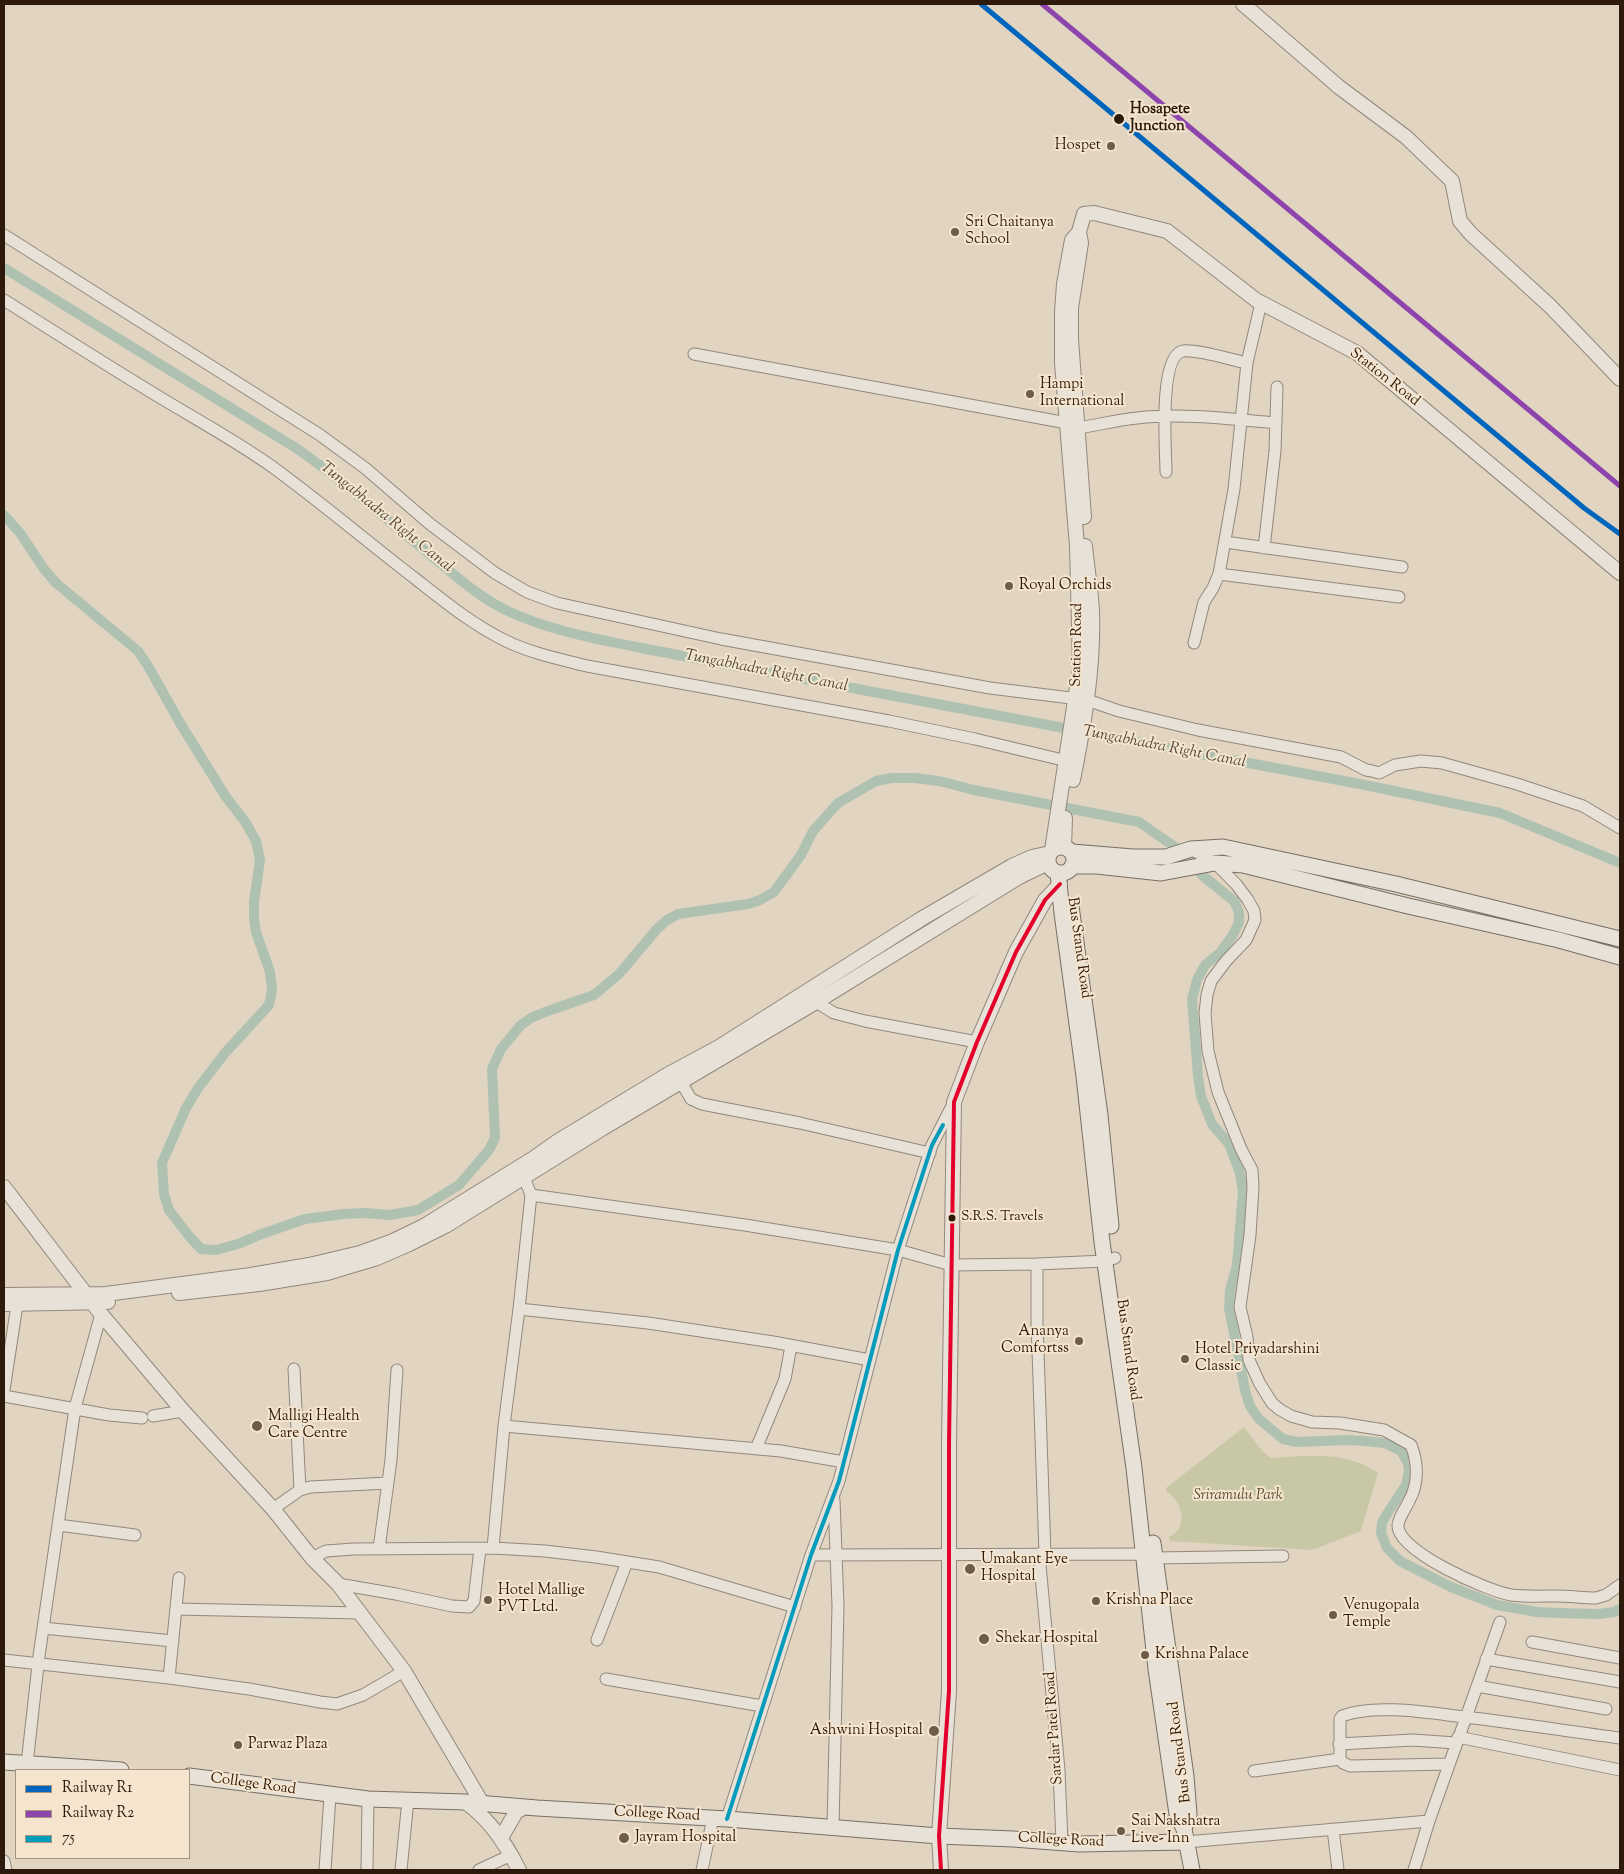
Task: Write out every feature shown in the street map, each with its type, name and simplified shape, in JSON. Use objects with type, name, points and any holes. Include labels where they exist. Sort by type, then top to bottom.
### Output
[{"type":"main road","points":[[1060,862],[1133,857],[1166,857],[1189,850],[1223,846],[1396,884],[1620,939]]},
{"type":"main road","points":[[1060,862],[1167,873],[1210,864],[1243,865],[1408,906],[1559,940],[1620,957]]},
{"type":"main road","name":"Bus Stand Road","points":[[1060,862],[1100,1114],[1110,1259],[1150,1556],[1186,1776],[1189,1814],[1185,1835],[1192,1870]]},
{"type":"main road","points":[[4,1762],[106,1769]]},
{"type":"main road","name":"College Road","points":[[190,1776],[330,1796],[482,1803],[939,1836],[1062,1843],[1126,1844],[1185,1835]]},
{"type":"street","points":[[1243,4],[1339,87],[1406,137],[1452,181],[1460,221],[1471,234],[1550,306],[1620,379]]},
{"type":"street","name":"Station Road","points":[[1081,702],[1092,611],[1071,427],[1071,308],[1081,243],[1078,232],[1084,214],[1090,213],[1167,232],[1260,303],[1357,353],[1620,573]]},
{"type":"street","points":[[4,235],[313,430],[365,468],[430,524],[495,573],[511,584],[541,598],[594,612],[721,639],[990,688],[1081,702],[1198,730],[1341,757],[1372,772],[1379,772],[1395,765],[1421,761],[1442,763],[1518,784],[1583,806],[1620,828]]},
{"type":"street","points":[[4,300],[104,364],[228,438],[273,468],[453,608],[475,624],[506,641],[558,659],[587,666],[1071,756]]},
{"type":"street","points":[[1194,642],[1204,602],[1214,588],[1219,574],[1234,489],[1247,362],[1260,303]]},
{"type":"street","points":[[1166,472],[1165,416],[1168,374],[1177,354],[1192,352],[1247,362]]},
{"type":"street","points":[[694,354],[1071,427],[1165,416],[1276,423]]},
{"type":"street","points":[[1264,548],[1272,480],[1277,387]]},
{"type":"street","points":[[1225,542],[1402,566]]},
{"type":"street","points":[[1219,574],[1399,597]]},
{"type":"street","points":[[702,1870],[762,1706],[811,1555],[834,1494],[844,1462],[898,1250],[930,1153],[954,1102],[977,1042],[1016,952],[1045,900],[1060,862],[1060,823],[1081,702]]},
{"type":"street","points":[[1189,850],[1210,864],[1248,900],[1254,911],[1255,920],[1246,940],[1226,961],[1211,981],[1207,995],[1206,1013],[1208,1051],[1218,1092],[1241,1149],[1252,1170],[1254,1187],[1250,1235],[1240,1307],[1247,1337],[1248,1360],[1260,1384],[1272,1403],[1278,1409],[1292,1416],[1312,1422],[1340,1423],[1384,1430],[1411,1445],[1416,1457],[1415,1483],[1411,1498],[1400,1520],[1399,1531],[1402,1538],[1428,1558],[1478,1585],[1512,1595],[1596,1598],[1606,1596],[1620,1585]]},
{"type":"street","points":[[28,1764],[43,1628],[75,1408],[94,1304],[106,1294],[309,1265],[360,1253],[393,1241],[424,1226],[616,1105],[719,1047],[921,919],[1012,866],[1032,857],[1060,862]]},
{"type":"street","points":[[4,1390],[10,1304],[94,1304],[259,1284],[327,1273],[377,1258],[447,1225],[603,1128],[816,1002],[1019,877],[1060,862]]},
{"type":"street","points":[[816,1002],[834,1013],[865,1021],[977,1042]]},
{"type":"street","points":[[681,1082],[691,1099],[702,1104],[800,1123],[930,1153]]},
{"type":"street","points":[[941,1870],[939,1836],[949,1691],[951,1265],[954,1102]]},
{"type":"street","points":[[493,1548],[504,1426],[531,1195],[524,1177]]},
{"type":"street","points":[[4,1186],[94,1304],[183,1411],[273,1509],[312,1558],[338,1584],[404,1671],[482,1803]]},
{"type":"street","points":[[531,1195],[745,1224],[898,1250],[951,1265],[1037,1264],[1110,1259]]},
{"type":"street","name":"Sardar Patel Road","points":[[1037,1264],[1042,1554],[1058,1761],[1062,1843]]},
{"type":"street","points":[[4,1295],[94,1304]]},
{"type":"street","points":[[519,1309],[648,1323],[870,1360]]},
{"type":"street","points":[[756,1449],[784,1378],[791,1346]]},
{"type":"street","points":[[294,1369],[300,1490]]},
{"type":"street","points":[[379,1548],[391,1460],[397,1370]]},
{"type":"street","points":[[4,1396],[109,1415],[148,1417],[183,1411]]},
{"type":"street","points":[[504,1426],[756,1449],[844,1462]]},
{"type":"street","points":[[273,1509],[300,1490],[316,1486],[388,1483]]},
{"type":"street","points":[[833,1828],[838,1606],[834,1494]]},
{"type":"street","points":[[58,1525],[135,1536]]},
{"type":"street","points":[[312,1558],[326,1551],[379,1548],[493,1548],[545,1551],[659,1567],[795,1607]]},
{"type":"street","points":[[338,1584],[452,1606],[469,1607],[474,1601],[480,1549]]},
{"type":"street","points":[[811,1555],[949,1553],[1283,1556]]},
{"type":"street","points":[[597,1640],[627,1562]]},
{"type":"street","points":[[169,1678],[179,1578]]},
{"type":"street","points":[[176,1609],[360,1613]]},
{"type":"street","points":[[1414,1870],[1429,1821],[1500,1622]]},
{"type":"street","points":[[43,1628],[173,1641]]},
{"type":"street","points":[[1532,1642],[1620,1658]]},
{"type":"street","points":[[1486,1659],[1620,1682]]},
{"type":"street","points":[[4,1660],[249,1688],[337,1704],[362,1696],[404,1671]]},
{"type":"street","points":[[606,1679],[762,1706]]},
{"type":"street","points":[[1476,1686],[1606,1709]]},
{"type":"street","points":[[1449,1764],[1357,1767],[1346,1764],[1340,1759],[1338,1723],[1342,1716],[1346,1714],[1389,1710],[1466,1717],[1620,1738]]},
{"type":"street","points":[[1339,1744],[1413,1740],[1458,1740],[1620,1770]]},
{"type":"street","points":[[1254,1771],[1340,1759]]},
{"type":"street","points":[[325,1870],[330,1796]]},
{"type":"street","points":[[367,1870],[368,1799]]},
{"type":"street","points":[[401,1870],[408,1800]]},
{"type":"street","points":[[465,1802],[481,1814],[501,1838],[519,1870]]},
{"type":"street","points":[[501,1838],[516,1812],[525,1807]]},
{"type":"street","points":[[1185,1835],[1333,1830],[1429,1821]]},
{"type":"street","points":[[1333,1830],[1338,1870]]},
{"type":"street","points":[[478,1870],[511,1855]]},
{"type":"street","points":[[4,1861],[6,1870]]},
{"type":"green space","name":"Sriramulu Park","points":[[1244,1427],[1263,1452],[1271,1458],[1326,1456],[1352,1461],[1378,1473],[1361,1531],[1312,1550],[1170,1541],[1169,1537],[1176,1533],[1180,1527],[1181,1514],[1180,1507],[1172,1495],[1166,1491],[1166,1488]]},
{"type":"waterway","name":"Tungabhadra Right Canal","points":[[4,268],[296,448],[348,487],[470,587],[499,607],[526,619],[574,634],[641,648],[1365,785],[1500,813],[1620,863]]},
{"type":"waterway","points":[[4,515],[20,533],[44,569],[56,583],[138,651],[180,723],[256,841],[260,860],[254,902],[254,919],[256,932],[270,972],[272,990],[269,1005],[225,1053],[198,1088],[186,1108],[162,1163],[164,1194],[169,1210],[201,1249],[216,1250],[241,1243],[305,1219],[365,1213],[390,1215],[418,1210],[459,1185],[489,1150],[495,1138],[492,1069],[501,1049],[521,1025],[545,1012],[594,995],[619,974],[657,929],[667,920],[678,914],[748,904],[774,892],[801,855],[813,831],[838,803],[876,781],[891,778],[939,781],[974,790],[1139,822],[1181,851],[1203,876],[1234,901],[1239,912],[1239,922],[1233,935],[1220,953],[1205,965],[1197,980],[1192,999],[1201,1096],[1212,1124],[1229,1144],[1240,1173],[1243,1191],[1237,1265],[1230,1290],[1229,1308],[1245,1390],[1250,1406],[1259,1419],[1283,1439],[1297,1442],[1348,1440],[1385,1443],[1401,1451],[1408,1463],[1409,1471],[1406,1485],[1385,1517],[1381,1533],[1387,1548],[1400,1561],[1451,1587],[1497,1605],[1537,1612],[1559,1613],[1598,1614],[1614,1612],[1620,1609]]},
{"type":"rail line","name":"R1","points":[[981,4],[1584,508],[1620,534]]},
{"type":"rail line","name":"R2","points":[[1042,4],[1620,486]]},
{"type":"transit line","points":[[941,1870],[939,1836],[949,1691],[949,1444],[954,1102],[977,1042],[1016,952],[1045,900],[1060,884]]},
{"type":"transit line","name":"75","points":[[727,1819],[811,1555],[839,1481],[898,1250],[932,1145],[943,1125]]},
{"type":"place","name":"Hosapete Junction","points":[[1119,119]]},
{"type":"place","name":"Hospet","points":[[1111,146]]},
{"type":"place","name":"Sri Chaitanya School","points":[[955,232]]},
{"type":"place","name":"Hampi International","points":[[1030,394]]},
{"type":"place","name":"Royal Orchids","points":[[1009,586]]},
{"type":"place","name":"S.R.S. Travels","points":[[952,1218]]},
{"type":"place","name":"Ananya Comfortss","points":[[1079,1341]]},
{"type":"place","name":"Hotel Priyadarshini Classic","points":[[1185,1359]]},
{"type":"place","name":"Malligi Health Care Centre","points":[[257,1426]]},
{"type":"place","name":"Umakant Eye Hospital","points":[[970,1569]]},
{"type":"place","name":"Hotel Mallige PVT Ltd.","points":[[488,1600]]},
{"type":"place","name":"Krishna Place","points":[[1096,1601]]},
{"type":"place","name":"Venugopala Temple","points":[[1333,1615]]},
{"type":"place","name":"Shekar Hospital","points":[[984,1639]]},
{"type":"place","name":"Krishna Palace","points":[[1145,1655]]},
{"type":"place","name":"Ashwini Hospital","points":[[934,1731]]},
{"type":"place","name":"Parwaz Plaza","points":[[238,1745]]},
{"type":"place","name":"Sai Nakshatra Live- Inn","points":[[1121,1831]]},
{"type":"place","name":"Jayram Hospital","points":[[624,1838]]}]
